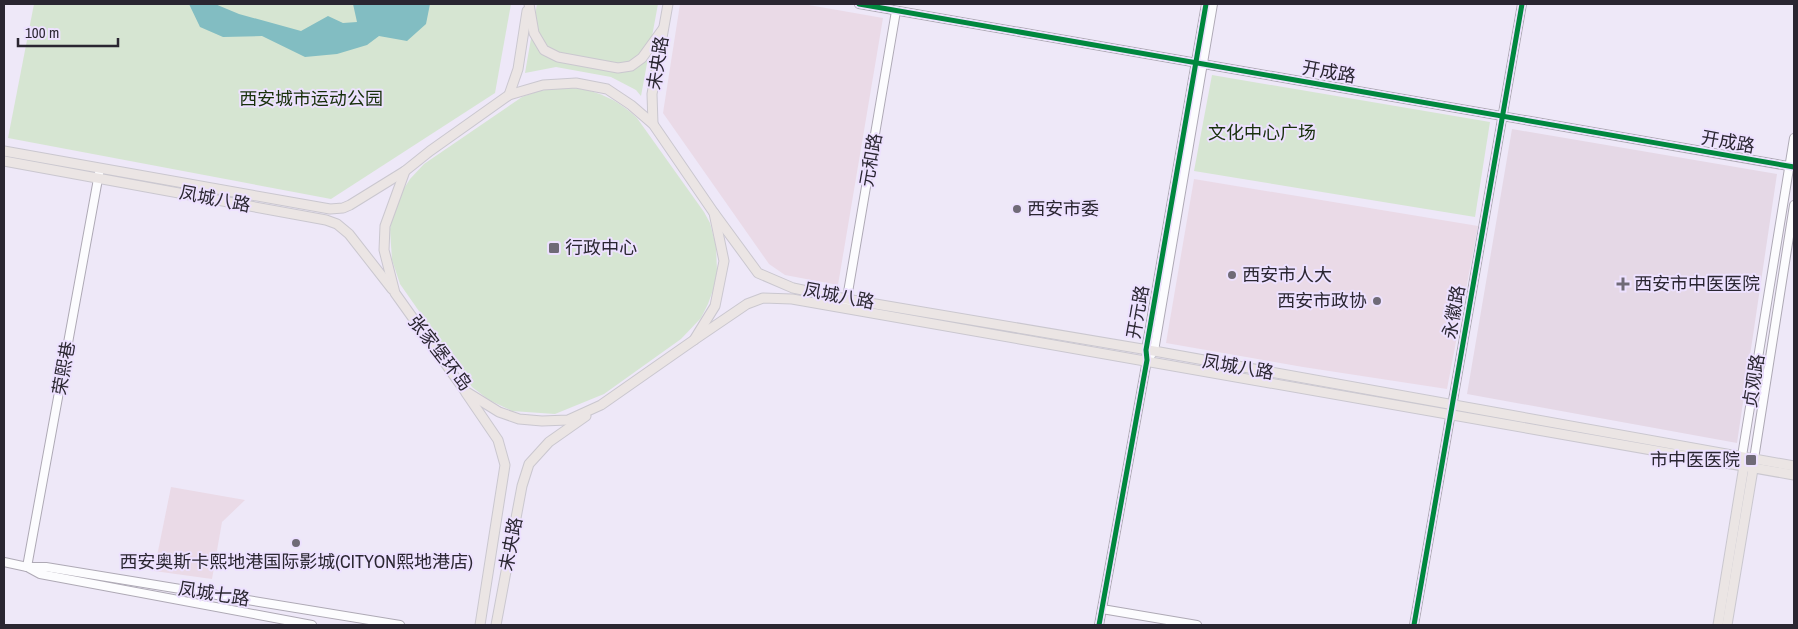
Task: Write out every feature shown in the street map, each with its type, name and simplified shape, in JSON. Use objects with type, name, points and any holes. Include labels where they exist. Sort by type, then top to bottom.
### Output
[{"type":"main road","points":[[529,4],[534,33],[544,50],[558,57],[618,68],[631,66],[642,58],[663,29]]},
{"type":"main road","points":[[509,95],[518,69],[529,4]]},
{"type":"main road","name":"未央路","points":[[653,124],[652,94],[668,4]]},
{"type":"main road","name":"张家堡环岛","points":[[576,82],[607,90],[631,105],[653,124],[714,213],[724,261],[715,306],[694,340],[601,405],[568,420],[542,422],[519,419],[499,412],[465,391],[395,293],[384,250],[385,226],[405,171],[479,115],[509,95],[542,85],[576,82]]},
{"type":"main road","name":"凤城八路","points":[[4,151],[338,224],[349,234],[395,293]]},
{"type":"main road","name":"凤城八路","points":[[4,161],[99,173],[330,209],[343,208],[350,205],[405,171]]},
{"type":"main road","name":"凤城八路","points":[[714,213],[758,274],[793,288],[846,303],[1147,360],[1742,456]]},
{"type":"main road","name":"凤城八路","points":[[694,340],[747,304],[763,298],[846,303],[1150,350],[1451,410],[1750,464],[1794,475]]},
{"type":"main road","name":"未央路","points":[[465,391],[498,440],[505,465],[480,625]]},
{"type":"main road","name":"未央路","points":[[496,625],[522,486],[529,464],[549,442],[601,405]]},
{"type":"main road","name":"贞观路","points":[[1742,456],[1750,464]]},
{"type":"main road","name":"凤城八路","points":[[1750,464],[1794,466]]},
{"type":"main road","name":"贞观路","points":[[1718,625],[1750,464]]},
{"type":"main road","name":"贞观路","points":[[1727,625],[1750,464]]},
{"type":"street","name":"开成路","points":[[859,4],[1792,167]]},
{"type":"street","name":"开元路","points":[[1099,625],[1150,350],[1199,64],[1206,4]]},
{"type":"street","name":"开元路","points":[[1199,64],[1213,4]]},
{"type":"street","name":"永徽路","points":[[1414,625],[1522,4]]},
{"type":"street","name":"元和路","points":[[846,303],[896,11]]},
{"type":"street","name":"贞观路","points":[[1742,456],[1792,167],[1794,138]]},
{"type":"street","name":"荣熙巷","points":[[27,567],[99,173]]},
{"type":"street","name":"贞观路","points":[[1750,464],[1794,205]]},
{"type":"street","name":"凤城七路","points":[[4,562],[27,567],[46,567],[400,625]]},
{"type":"street","name":"凤城七路","points":[[27,567],[40,574],[312,625]]},
{"type":"street","points":[[1102,609],[1197,625]]},
{"type":"shaded area","points":[[189,4],[215,4],[239,14],[301,31],[328,16],[343,23],[357,22],[353,4],[430,4],[426,24],[407,41],[379,36],[367,45],[337,54],[305,57],[262,36],[223,37],[200,27]]},
{"type":"shaded area","points":[[680,4],[803,4],[883,18],[838,285],[785,275],[769,264],[663,113]]},
{"type":"shaded area","name":"西安市中医医院","points":[[1512,129],[1777,174],[1737,443],[1467,394]]},
{"type":"shaded area","points":[[1194,179],[1478,226],[1447,389],[1303,367],[1166,343]]},
{"type":"shaded area","points":[[171,487],[245,500],[222,522],[212,579],[154,571]]},
{"type":"green space","name":"西安城市运动公园","points":[[34,4],[511,4],[495,93],[331,199],[8,138]]},
{"type":"green space","points":[[537,4],[658,4],[641,96],[636,90],[611,77],[556,67],[525,73]]},
{"type":"green space","name":"文化中心广场","points":[[1212,75],[1490,122],[1475,217],[1194,171]]},
{"type":"green space","points":[[566,87],[587,90],[605,96],[622,105],[637,118],[710,223],[716,246],[717,271],[713,290],[701,318],[681,339],[604,394],[555,414],[512,411],[489,400],[472,387],[400,284],[392,260],[390,229],[394,210],[401,193],[410,179],[424,164],[522,97],[539,91]]},
{"type":"cycle path","points":[[859,4],[1794,167]]},
{"type":"cycle path","points":[[1099,625],[1147,360],[1146,350],[1206,4]]},
{"type":"cycle path","points":[[1414,625],[1522,4]]},
{"type":"place","name":"西安市委","points":[[1017,209]]},
{"type":"place","name":"行政中心","points":[[554,248]]},
{"type":"place","name":"西安市人大","points":[[1232,275]]},
{"type":"place","name":"西安市中医医院","points":[[1623,284]]},
{"type":"place","name":"西安市政协","points":[[1377,301]]},
{"type":"place","name":"市中医医院","points":[[1751,460]]},
{"type":"place","name":"西安奥斯卡熙地港国际影城(CITYON熙地港店)","points":[[296,543]]}]
